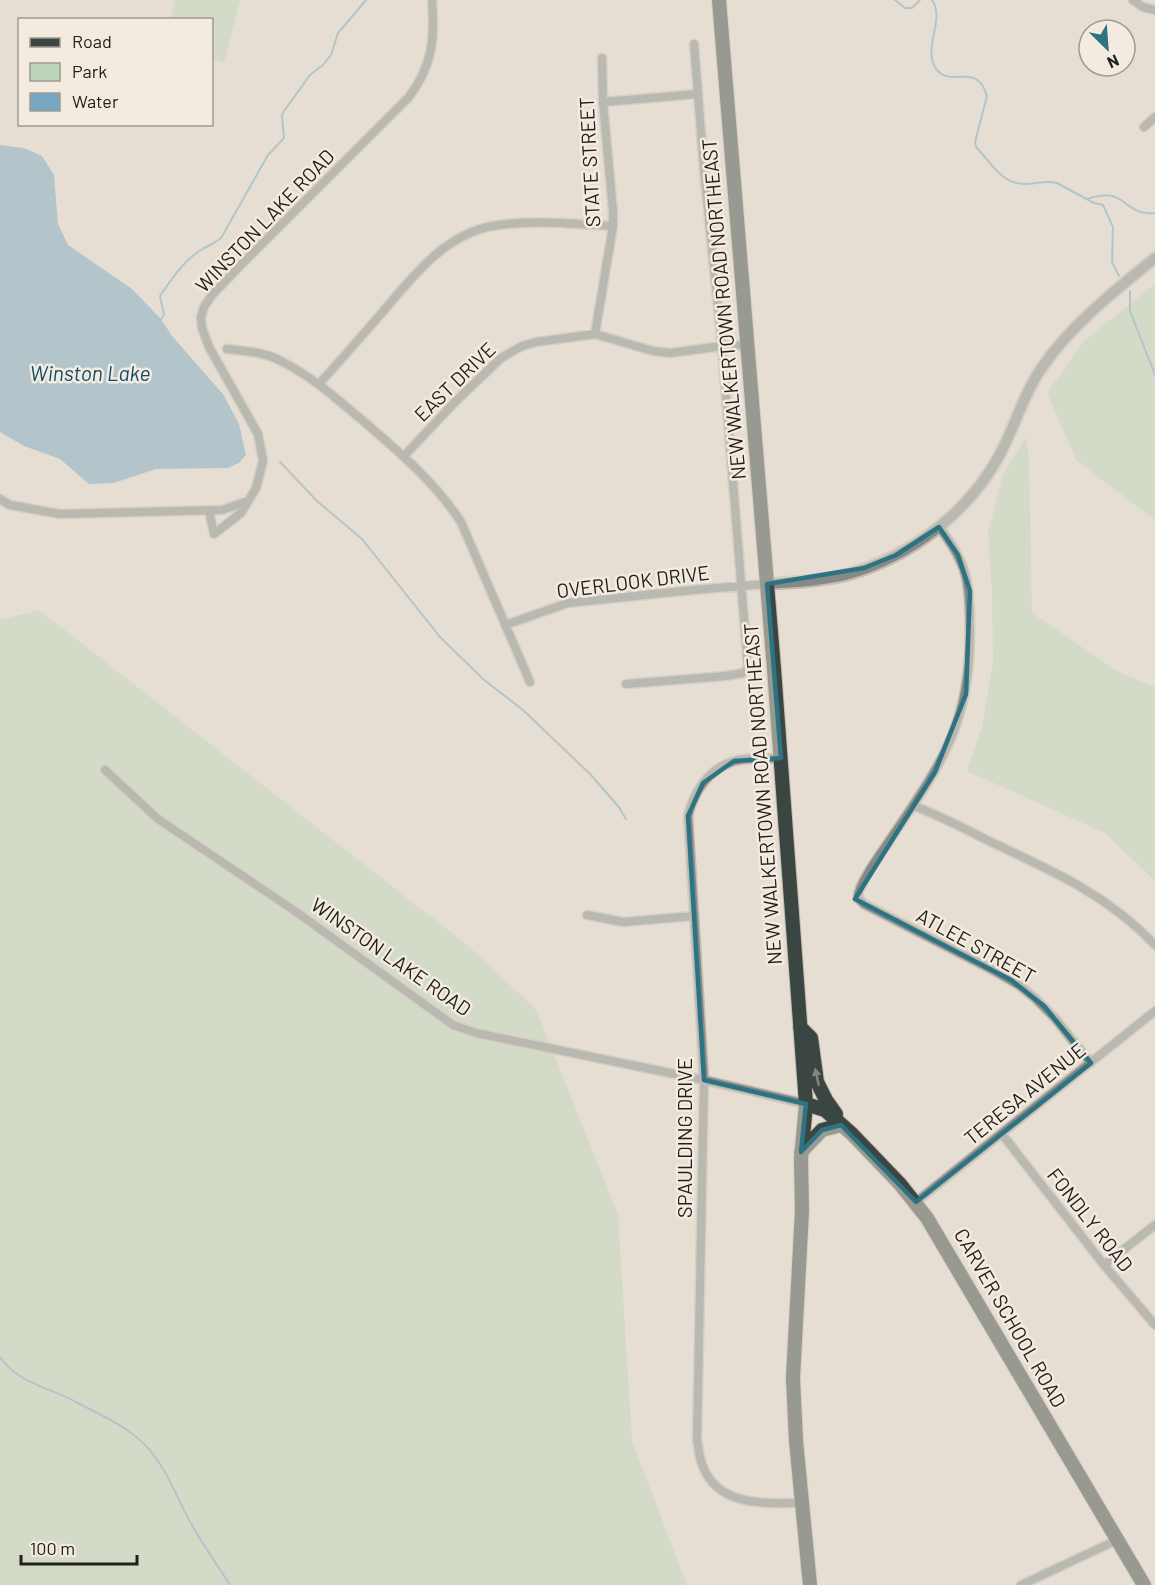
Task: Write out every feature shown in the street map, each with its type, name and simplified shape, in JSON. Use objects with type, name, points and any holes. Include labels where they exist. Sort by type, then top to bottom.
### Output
[{"type":"main road","name":"NEW WALKERTOWN ROAD NORTHEAST","points":[[719,0],[781,758],[806,1104],[801,1152],[802,1211],[794,1378],[796,1441],[810,1585]]},
{"type":"main road","points":[[800,1027],[811,1038],[817,1082],[841,1125],[822,1130],[801,1152]]},
{"type":"main road","name":"CARVER SCHOOL ROAD","points":[[806,1104],[825,1110],[879,1162],[916,1202],[945,1246],[1144,1585]]},
{"type":"street","name":"WINSTON LAKE ROAD","points":[[209,511],[214,534],[241,513],[256,488],[262,468],[261,444],[252,421],[204,338],[201,313],[219,288],[409,97],[424,73],[431,50],[434,24],[432,0]]},
{"type":"street","points":[[1133,0],[1143,7],[1155,10]]},
{"type":"street","points":[[626,684],[726,676],[747,671],[749,664],[694,44]]},
{"type":"street","name":"STATE STREET","points":[[595,334],[613,226],[603,102],[602,58]]},
{"type":"street","points":[[603,102],[698,94]]},
{"type":"street","points":[[1144,127],[1155,117]]},
{"type":"street","points":[[320,384],[410,281],[439,252],[465,235],[493,226],[523,224],[563,223],[613,226]]},
{"type":"street","points":[[767,584],[837,576],[864,568],[902,552],[939,527],[966,501],[991,470],[1035,378],[1053,352],[1077,327],[1155,258]]},
{"type":"street","name":"EAST DRIVE","points":[[404,456],[480,377],[510,352],[522,346],[550,339],[595,334],[653,351],[670,353],[747,345]]},
{"type":"street","points":[[227,349],[257,353],[279,360],[320,384],[404,456],[446,499],[461,522],[530,682]]},
{"type":"street","points":[[0,499],[10,505],[60,514],[209,511],[222,510],[249,501]]},
{"type":"street","points":[[939,527],[958,555],[968,582],[971,601],[968,677],[966,694],[955,732],[935,772],[914,806],[1090,891],[1126,918],[1155,945]]},
{"type":"street","name":"OVERLOOK DRIVE","points":[[505,625],[568,603],[767,584]]},
{"type":"street","name":"SPAULDING DRIVE","points":[[781,758],[734,761],[721,768],[703,783],[692,800],[688,816],[704,1080],[698,1441],[702,1465],[713,1484],[730,1496],[748,1502],[803,1503]]},
{"type":"street","name":"WINSTON LAKE ROAD","points":[[105,770],[158,819],[295,910],[453,1024],[476,1033],[704,1080],[806,1104]]},
{"type":"street","name":"ATLEE STREET","points":[[914,806],[868,874],[858,892],[858,898],[864,904],[1019,985],[1055,1018],[1091,1062]]},
{"type":"street","points":[[587,915],[623,922],[693,916]]},
{"type":"street","name":"TERESA AVENUE","points":[[916,1202],[1155,1011]]},
{"type":"street","name":"FONDLY ROAD","points":[[1002,1134],[1104,1265],[1155,1325]]},
{"type":"street","points":[[1104,1265],[1155,1225]]},
{"type":"street","points":[[1021,1585],[1117,1540]]},
{"type":"highlighted area","points":[[939,527],[958,555],[970,591],[966,694],[935,772],[855,899],[1011,980],[1044,1006],[1091,1063],[916,1202],[841,1125],[822,1130],[801,1152],[806,1104],[704,1080],[688,816],[703,783],[734,761],[781,758],[767,584],[864,568],[896,555]]},
{"type":"green space","points":[[175,0],[240,0],[224,63],[213,59],[213,18],[170,18]]},
{"type":"green space","points":[[1155,284],[1155,520],[1076,460],[1047,393],[1084,341]]},
{"type":"green space","points":[[1026,437],[1029,457],[1032,613],[1117,671],[1155,687],[1155,881],[1105,833],[967,771],[982,727],[993,662],[988,533],[1003,474]]},
{"type":"green space","points":[[39,610],[466,944],[536,1009],[618,1214],[632,1441],[687,1585],[0,1585],[0,620]]},
{"type":"water","name":"Winston Lake","points":[[0,145],[24,148],[42,156],[54,175],[58,224],[68,245],[132,289],[161,319],[172,336],[223,394],[239,424],[246,455],[239,463],[228,468],[156,469],[114,483],[89,484],[60,459],[24,446],[0,432]]},
{"type":"waterway","points":[[161,319],[164,315],[160,296],[189,259],[221,238],[268,155],[284,138],[282,115],[284,111],[310,75],[331,55],[338,33],[366,0]]},
{"type":"waterway","points":[[895,0],[905,8],[912,8],[920,0]]},
{"type":"waterway","points":[[932,0],[936,8],[936,25],[931,53],[937,70],[950,77],[971,77],[977,80],[983,86],[987,96],[975,142],[976,147],[1008,180],[1024,184],[1057,183],[1094,203],[1103,205],[1113,227],[1112,262],[1119,276]]},
{"type":"waterway","points":[[1087,199],[1110,196],[1118,198],[1136,210],[1155,213]]},
{"type":"waterway","points":[[1130,291],[1130,311],[1155,375]]},
{"type":"waterway","points":[[280,462],[317,501],[362,539],[440,637],[483,679],[523,710],[591,775],[618,806],[626,819]]},
{"type":"waterway","points":[[0,1357],[7,1366],[24,1379],[100,1414],[141,1441],[158,1460],[193,1527],[230,1585]]}]
